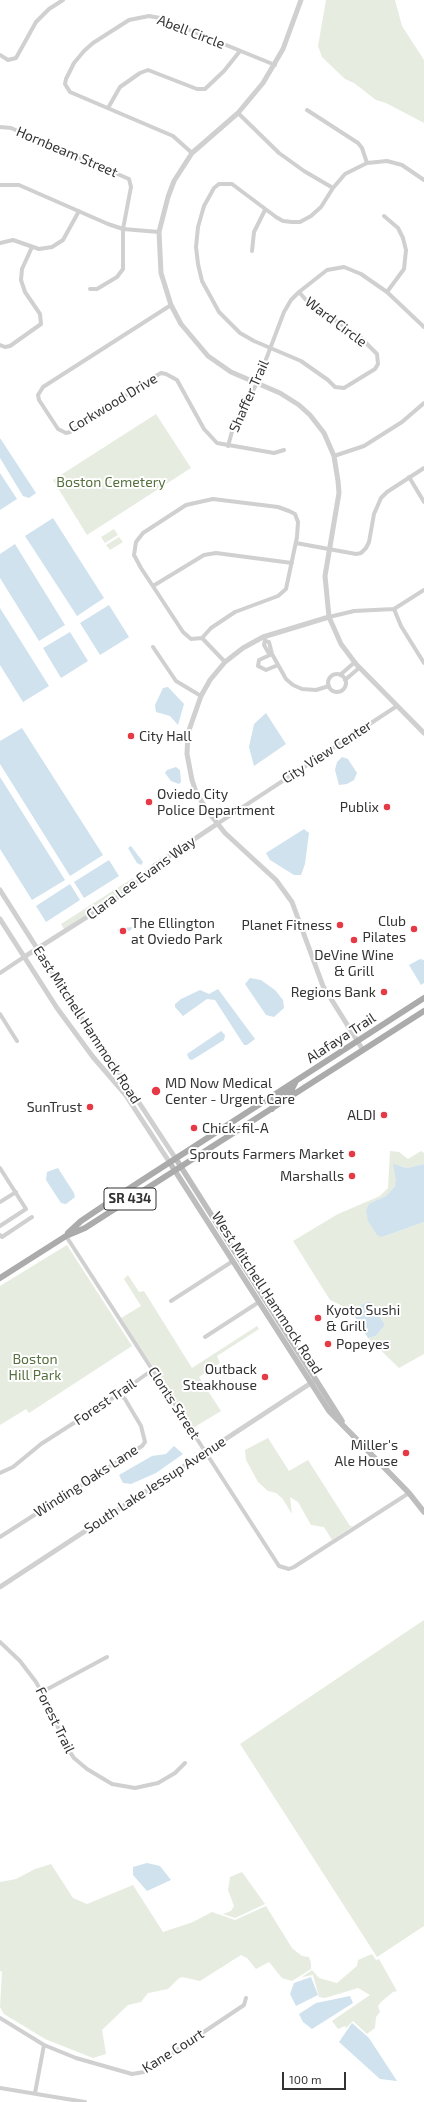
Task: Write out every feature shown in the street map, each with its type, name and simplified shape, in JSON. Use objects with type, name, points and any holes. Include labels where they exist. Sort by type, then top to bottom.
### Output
[{"type":"main road","name":"Alafaya Trail","points":[[170,1163],[424,998]]},
{"type":"main road","name":"Alafaya Trail","points":[[177,1169],[272,1110],[424,1011]]},
{"type":"main road","points":[[272,1110],[275,1101],[292,1089],[296,1081]]},
{"type":"main road","points":[[176,1159],[177,1169]]},
{"type":"main road","points":[[170,1163],[177,1169]]},
{"type":"main road","name":"SR 434","points":[[66,1236],[81,1221],[170,1163]]},
{"type":"main road","name":"SR 434","points":[[0,1278],[66,1236],[85,1228],[177,1169]]},
{"type":"main road","name":"West Mitchell Hammock Road","points":[[177,1169],[259,1302],[329,1411],[344,1424],[409,1493],[424,1512]]},
{"type":"main road","name":"West Mitchell Hammock Road","points":[[177,1169],[246,1267],[344,1424]]},
{"type":"main road","points":[[232,1259],[241,1268],[246,1267]]},
{"type":"main road","points":[[259,1302],[276,1322],[282,1324]]},
{"type":"street","points":[[301,0],[290,33],[275,65],[263,83],[238,112],[192,153],[179,172],[170,192],[159,232],[161,273],[172,305],[188,334],[208,356],[231,372],[280,393],[310,415],[324,433],[334,456],[337,469],[339,493],[328,550],[325,584],[329,617],[341,644],[354,662],[424,733]]},
{"type":"street","points":[[0,55],[8,60],[16,58],[36,22],[61,1]]},
{"type":"street","name":"Abell Circle","points":[[192,153],[173,136],[70,92],[65,84],[66,79],[74,63],[84,51],[108,33],[129,20],[149,16],[160,18],[275,65]]},
{"type":"street","points":[[108,108],[120,87],[140,73],[148,70],[197,89],[205,89],[224,72],[240,51]]},
{"type":"street","points":[[307,110],[358,143],[362,148],[367,163]]},
{"type":"street","points":[[238,112],[279,153],[304,172],[333,188]]},
{"type":"street","name":"Hornbeam Street","points":[[0,127],[11,128],[130,179],[132,187],[123,229]]},
{"type":"street","name":"Shaffer Trail","points":[[270,347],[254,341],[240,333],[219,312],[202,281],[196,247],[198,228],[204,206],[214,188],[219,184],[232,184],[265,210],[283,221],[300,222],[321,207],[333,188],[345,174],[367,163],[387,161],[402,165],[424,180]]},
{"type":"street","points":[[0,185],[19,186],[123,229],[159,232]]},
{"type":"street","points":[[252,251],[254,232],[265,210]]},
{"type":"street","points":[[0,244],[14,240],[32,247],[45,249],[57,245],[68,234],[79,211]]},
{"type":"street","points":[[384,216],[398,228],[403,238],[406,250],[404,269],[387,292]]},
{"type":"street","points":[[90,289],[97,289],[120,273],[123,264],[123,229]]},
{"type":"street","points":[[0,345],[5,347],[10,346],[41,324],[40,314],[25,292],[21,280],[22,269],[32,247]]},
{"type":"street","name":"Shaffer Trail","points":[[228,446],[234,428],[257,383],[284,312],[291,300],[299,292],[327,270],[350,268],[361,274],[387,292],[424,327]]},
{"type":"street","name":"Ward Circle","points":[[270,347],[301,361],[340,389],[362,377],[378,364],[377,354],[360,337],[338,322],[313,308],[299,292]]},
{"type":"street","name":"Corkwood Drive","points":[[172,305],[43,387],[38,395],[39,400],[58,429],[66,433],[161,373],[172,376],[177,380],[210,436],[217,443],[274,453],[284,450]]},
{"type":"street","points":[[334,456],[364,446],[402,422],[424,404]]},
{"type":"street","points":[[296,543],[356,554],[366,548],[374,514],[381,498],[408,477],[424,468]]},
{"type":"street","points":[[408,477],[424,502]]},
{"type":"street","points":[[212,499],[278,507],[289,510],[295,514],[298,522],[292,563],[286,590],[278,596],[236,612],[211,628],[202,638],[191,639],[183,632],[134,555],[136,542],[143,533],[186,505],[212,499]]},
{"type":"street","points":[[153,586],[204,555],[216,553],[292,563]]},
{"type":"street","points":[[363,1050],[323,986],[316,972],[297,914],[285,891],[276,880],[217,824],[196,792],[188,763],[188,733],[200,696],[210,680],[225,662],[243,648],[264,639],[329,617],[354,611],[394,609],[424,590]]},
{"type":"street","points":[[394,609],[400,626],[424,663]]},
{"type":"street","points":[[202,638],[225,662]]},
{"type":"street","points":[[264,639],[264,645],[268,652],[272,654],[286,679],[302,689],[316,690],[329,686]]},
{"type":"street","points":[[153,646],[176,681],[200,696]]},
{"type":"street","points":[[272,654],[259,660],[258,666],[266,670],[278,665]]},
{"type":"street","points":[[329,686],[331,677],[340,675],[354,662]]},
{"type":"street","points":[[345,680],[359,668]]},
{"type":"street","points":[[329,686],[334,691],[340,691],[345,686],[345,680],[340,675]]},
{"type":"street","name":"City View Center","points":[[217,824],[397,706]]},
{"type":"street","name":"Clara Lee Evans Way","points":[[24,957],[127,891],[154,866],[217,824]]},
{"type":"street","name":"East Mitchell Hammock Road","points":[[0,890],[176,1159]]},
{"type":"street","name":"East Mitchell Hammock Road","points":[[0,919],[24,957],[93,1057],[125,1094],[170,1163]]},
{"type":"street","points":[[0,973],[24,957]]},
{"type":"street","points":[[0,1014],[17,1041]]},
{"type":"street","points":[[0,1168],[26,1209],[0,1226]]},
{"type":"street","points":[[0,1202],[16,1192]]},
{"type":"street","points":[[0,1235],[2,1237],[32,1218]]},
{"type":"street","name":"Clonts Street","points":[[66,1236],[275,1560],[284,1568],[294,1567],[409,1493]]},
{"type":"street","points":[[170,1301],[232,1259]]},
{"type":"street","points":[[205,1337],[259,1302]]},
{"type":"street","name":"Forest Trail","points":[[0,1473],[13,1467],[41,1444],[119,1394],[152,1370]]},
{"type":"street","name":"South Lake Jessup Avenue","points":[[0,1587],[205,1451],[317,1379]]},
{"type":"street","name":"Winding Oaks Lane","points":[[0,1537],[142,1446],[145,1442],[141,1426],[125,1399],[119,1394]]},
{"type":"street","name":"Forest Trail","points":[[0,1642],[20,1661],[42,1692],[60,1736],[74,1758],[87,1769],[112,1784],[135,1788],[158,1783],[175,1773],[185,1763]]},
{"type":"street","points":[[42,1692],[107,1657]]},
{"type":"street","name":"Kane Court","points":[[0,2018],[44,2046],[76,2058],[132,2074],[142,2072],[244,2006],[246,1998]]},
{"type":"street","points":[[35,2093],[44,2046]]},
{"type":"street","points":[[0,2088],[85,2102]]},
{"type":"green space","points":[[326,0],[395,0],[402,26],[424,60],[424,123],[386,103],[376,100],[354,83],[345,79],[322,57],[318,46]]},
{"type":"green space","name":"Boston Cemetery","points":[[156,414],[191,468],[87,535],[53,480]]},
{"type":"green space","points":[[114,529],[118,535],[105,543],[101,537]]},
{"type":"green space","points":[[119,537],[123,542],[110,550],[106,545]]},
{"type":"green space","points":[[133,878],[135,881],[125,889],[64,929],[61,924]]},
{"type":"green space","points":[[390,1151],[399,1152],[408,1159],[421,1151],[424,1153],[424,1164],[407,1168],[401,1166],[395,1186],[386,1196],[370,1203],[382,1237],[424,1222],[424,1354],[399,1368],[368,1338],[376,1336],[385,1325],[370,1301],[351,1310],[330,1300],[293,1241],[338,1214],[380,1196],[388,1188]]},
{"type":"green space","name":"Boston Hill Park","points":[[67,1245],[132,1346],[29,1413],[26,1409],[0,1425],[0,1286]]},
{"type":"green space","points":[[128,1275],[139,1292],[144,1291],[192,1368],[257,1326],[259,1329],[217,1356],[220,1363],[199,1377],[221,1411],[193,1428],[121,1318],[141,1306],[124,1279]]},
{"type":"green space","points":[[268,1438],[289,1471],[308,1460],[350,1526],[353,1526],[332,1540],[324,1527],[311,1525],[298,1502],[290,1497],[292,1514],[282,1498],[276,1493],[268,1491],[258,1482],[246,1460],[245,1450]]},
{"type":"green space","points":[[424,1620],[424,1926],[377,1957],[240,1744]]},
{"type":"green space","points":[[51,1864],[73,1898],[87,1904],[133,1885],[163,1932],[193,1922],[212,1912],[235,1920],[266,1906],[292,1948],[302,1956],[309,1957],[311,1969],[292,1981],[282,1978],[269,1962],[256,1969],[247,1958],[241,1955],[200,1981],[182,1977],[168,1989],[148,1993],[141,2002],[128,2005],[102,2030],[106,2054],[93,2058],[45,2039],[4,2014],[0,2007],[2,1972],[0,1971],[0,1882],[16,1879],[35,1869]]},
{"type":"green space","points":[[242,1872],[265,1904],[235,1918],[223,1914],[231,1911],[234,1906],[228,1890],[230,1877]]},
{"type":"green space","points":[[372,1954],[376,1960],[379,1959],[397,1991],[393,1992],[378,2006],[380,2012],[376,2017],[375,2028],[367,2034],[353,2021],[346,2028],[345,2026],[338,2029],[332,2021],[370,1995],[358,1988],[325,1998],[319,1997],[313,1975],[302,1977],[312,1970],[319,1978],[337,1983],[357,1966],[358,1960]]},
{"type":"water","points":[[0,438],[36,493],[29,498],[23,496],[0,458]]},
{"type":"water","points":[[0,473],[17,499],[0,510]]},
{"type":"water","points":[[53,518],[104,598],[77,616],[25,536]]},
{"type":"water","points":[[15,544],[65,625],[39,641],[0,578],[0,554]]},
{"type":"water","points":[[109,605],[129,637],[100,655],[80,623]]},
{"type":"water","points":[[0,608],[49,686],[23,702],[0,665]]},
{"type":"water","points":[[70,632],[88,661],[61,678],[43,648]]},
{"type":"water","points":[[168,687],[184,704],[178,725],[170,716],[156,712],[155,705],[163,688]]},
{"type":"water","points":[[266,713],[286,744],[254,766],[249,747],[254,724]]},
{"type":"water","points":[[22,728],[103,855],[70,876],[0,764],[0,741]]},
{"type":"water","points":[[342,757],[348,759],[357,773],[354,780],[347,784],[339,785],[335,770],[337,762]]},
{"type":"water","points":[[176,767],[180,770],[181,782],[179,784],[171,781],[165,773],[167,770]]},
{"type":"water","points":[[0,777],[65,880],[32,900],[0,849]]},
{"type":"water","points":[[304,829],[309,833],[305,864],[301,875],[294,875],[270,860],[266,853]]},
{"type":"water","points":[[131,846],[143,862],[141,865],[137,863],[128,848]]},
{"type":"water","points":[[109,860],[119,876],[84,898],[74,882]]},
{"type":"water","points":[[70,884],[80,900],[46,922],[36,906]]},
{"type":"water","name":"The Ellington at Oviedo Park","points":[[123,926],[124,928],[132,927],[131,930],[126,932],[127,933],[123,936],[117,930]]},
{"type":"water","points":[[420,959],[424,960],[424,983],[421,985],[409,965]]},
{"type":"water","points":[[250,978],[261,980],[275,990],[283,1000],[284,1008],[274,1017],[266,1015],[245,984]]},
{"type":"water","points":[[218,989],[255,1039],[247,1045],[244,1045],[215,1000],[207,999],[183,1016],[175,1007],[175,1004],[181,999],[200,990],[209,994]]},
{"type":"water","points":[[221,1031],[225,1035],[224,1040],[192,1060],[189,1059],[187,1054]]},
{"type":"water","points":[[393,1164],[407,1168],[424,1164],[424,1222],[382,1237],[377,1235],[368,1221],[366,1210],[370,1203],[386,1196],[395,1186],[396,1180]]},
{"type":"water","points":[[58,1168],[75,1197],[66,1204],[61,1203],[46,1180],[47,1172]]},
{"type":"water","points":[[370,1301],[385,1325],[376,1336],[368,1338],[351,1310]]},
{"type":"water","points":[[174,1446],[183,1454],[156,1473],[131,1484],[123,1483],[119,1475],[152,1456],[166,1454]]},
{"type":"water","points":[[147,1863],[160,1866],[171,1880],[147,1891],[133,1875],[133,1867]]},
{"type":"water","points":[[311,1977],[318,1995],[296,2006],[290,1994],[294,1983]]},
{"type":"water","points":[[350,1996],[353,2003],[312,2029],[303,2022],[299,2014],[316,2003]]},
{"type":"water","points":[[352,2023],[369,2038],[397,2081],[380,2079],[339,2042]]},
{"type":"place","name":"City Hall","points":[[131,736]]},
{"type":"place","name":"Oviedo City Police Department","points":[[149,802]]},
{"type":"place","name":"Publix","points":[[387,807]]},
{"type":"place","name":"Planet Fitness","points":[[340,925]]},
{"type":"place","name":"Club Pilates","points":[[414,929]]},
{"type":"place","name":"The Ellington at Oviedo Park","points":[[123,931]]},
{"type":"place","name":"DeVine Wine & Grill","points":[[354,940]]},
{"type":"place","name":"Regions Bank","points":[[384,992]]},
{"type":"place","name":"MD Now Medical Center - Urgent Care","points":[[156,1091]]},
{"type":"place","name":"SunTrust","points":[[90,1107]]},
{"type":"place","name":"ALDI","points":[[384,1115]]},
{"type":"place","name":"Chick-fil-A","points":[[194,1128]]},
{"type":"place","name":"Sprouts Farmers Market","points":[[352,1154]]},
{"type":"place","name":"Marshalls","points":[[352,1176]]},
{"type":"place","name":"Kyoto Sushi & Grill","points":[[318,1318]]},
{"type":"place","name":"Popeyes","points":[[328,1344]]},
{"type":"place","name":"Outback Steakhouse","points":[[265,1377]]},
{"type":"place","name":"Miller's Ale House","points":[[406,1453]]}]
